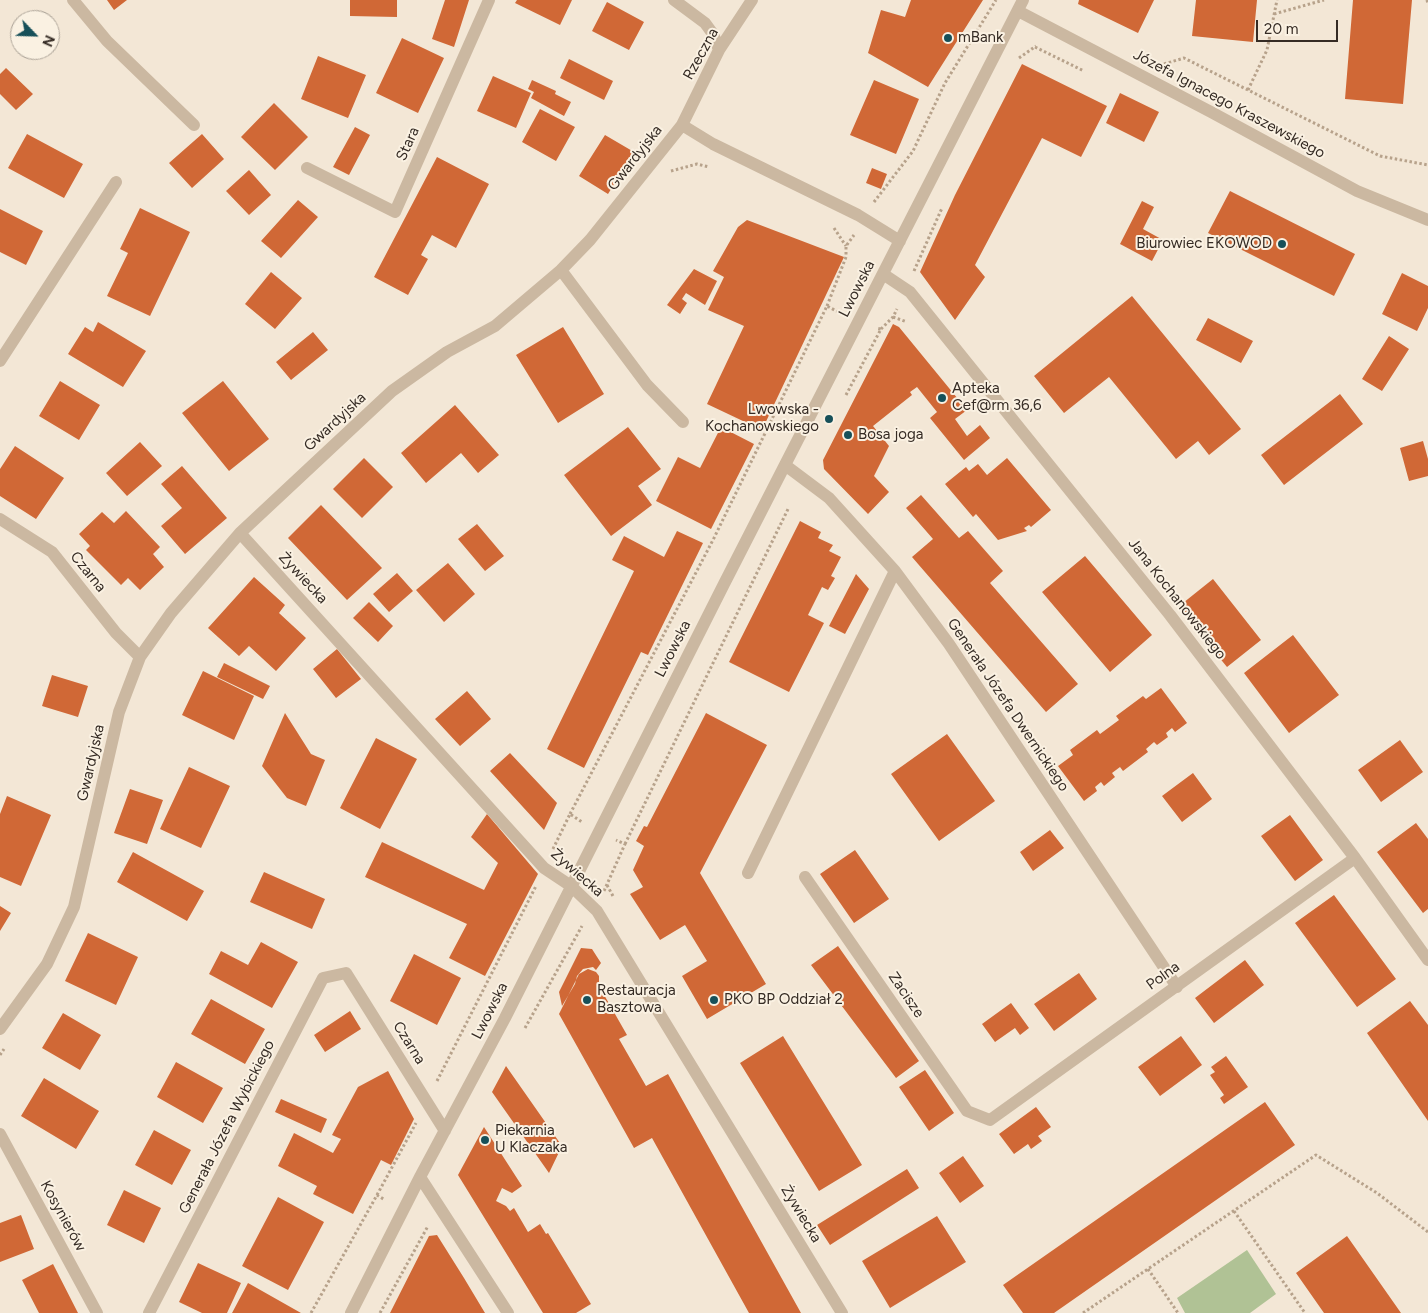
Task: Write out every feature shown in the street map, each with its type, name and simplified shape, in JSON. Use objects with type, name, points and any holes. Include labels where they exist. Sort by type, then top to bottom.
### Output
[{"type":"street","points":[[73,0],[107,41],[194,125]]},
{"type":"street","name":"Stara","points":[[307,168],[395,212],[490,0]]},
{"type":"street","points":[[674,0],[705,23],[713,34],[719,50]]},
{"type":"street","name":"Rzeczna","points":[[682,125],[719,50],[752,0]]},
{"type":"street","name":"Józefa Ignacego Kraszewskiego","points":[[1021,5],[1044,25],[1357,191],[1428,220]]},
{"type":"street","name":"Lwowska","points":[[351,1313],[420,1177],[506,1018],[571,886],[882,274],[1021,5]]},
{"type":"street","name":"Gwardyjska","points":[[0,1029],[47,964],[74,907],[119,712],[140,657],[171,613],[240,533],[392,391],[447,352],[495,326],[560,270],[590,240],[682,125],[722,148],[864,219],[900,241]]},
{"type":"street","points":[[0,361],[116,182]]},
{"type":"street","points":[[560,270],[647,384],[683,422]]},
{"type":"street","name":"Jana Kochanowskiego","points":[[882,274],[906,289],[990,389],[1170,615],[1355,858],[1428,960]]},
{"type":"street","name":"Generała Józefa Dwernickiego","points":[[785,465],[829,498],[894,571],[949,644],[1177,987]]},
{"type":"street","name":"Czarna","points":[[0,519],[52,552],[116,633],[140,657]]},
{"type":"street","name":"Żywiecka","points":[[240,533],[544,868],[571,886],[593,907],[842,1313]]},
{"type":"street","points":[[748,873],[894,571]]},
{"type":"street","name":"Polna","points":[[990,1120],[1355,858]]},
{"type":"street","name":"Zacisze","points":[[805,876],[967,1111],[990,1120]]},
{"type":"street","name":"Czarna","points":[[346,973],[445,1131]]},
{"type":"street","name":"Generała Józefa Wybickiego","points":[[149,1313],[322,978],[346,973]]},
{"type":"street","name":"Kosynierów","points":[[0,1134],[97,1313]]},
{"type":"street","points":[[420,1177],[508,1313]]},
{"type":"path","points":[[878,195],[913,151],[945,83],[996,0]]},
{"type":"path","points":[[1248,90],[1267,50],[1276,0]]},
{"type":"path","points":[[1274,14],[1324,0]]},
{"type":"path","points":[[1427,0],[1428,4]]},
{"type":"path","points":[[1015,65],[1020,56],[1035,48],[1044,25]]},
{"type":"path","points":[[1156,66],[1184,58],[1380,156],[1428,165]]},
{"type":"path","points":[[664,174],[697,164],[715,168]]},
{"type":"path","points":[[880,329],[893,317],[945,201]]},
{"type":"path","points":[[827,306],[846,257],[846,246],[864,219]]},
{"type":"path","points":[[829,224],[846,246]]},
{"type":"path","points":[[625,844],[803,477]]},
{"type":"path","points":[[377,1195],[427,1102],[540,878]]},
{"type":"path","points":[[524,1030],[611,878]]},
{"type":"path","points":[[0,1055],[5,1047]]},
{"type":"path","points":[[1083,1313],[1316,1155],[1377,1193],[1428,1232]]},
{"type":"path","points":[[380,1313],[439,1207]]},
{"type":"path","points":[[1234,1211],[1306,1313]]},
{"type":"path","points":[[1148,1269],[1178,1313]]},
{"type":"green space","points":[[1247,1250],[1276,1294],[1250,1313],[1185,1313],[1177,1298]]},
{"type":"building","points":[[107,0],[127,0],[114,10]]},
{"type":"building","points":[[350,0],[397,0],[397,17],[350,16]]},
{"type":"building","points":[[445,0],[469,0],[454,47],[432,39]]},
{"type":"building","points":[[517,0],[572,0],[560,25],[515,3]]},
{"type":"building","points":[[911,0],[983,0],[928,87],[868,53],[881,10],[905,17]]},
{"type":"building","points":[[1079,0],[1154,0],[1138,33],[1078,4]]},
{"type":"building","points":[[1196,0],[1257,0],[1253,42],[1192,36]]},
{"type":"building","points":[[1353,0],[1412,0],[1403,104],[1345,99]]},
{"type":"building","points":[[607,2],[644,22],[629,50],[592,31]]},
{"type":"building","points":[[402,38],[444,58],[418,113],[376,93]]},
{"type":"building","points":[[318,56],[366,75],[348,118],[301,99]]},
{"type":"building","points":[[569,59],[613,81],[604,100],[560,78]]},
{"type":"building","points":[[1022,64],[1107,106],[1081,157],[1042,138],[975,265],[985,277],[955,320],[920,272],[955,195]]},
{"type":"building","points":[[6,68],[33,94],[16,110],[0,94],[0,74]]},
{"type":"building","points":[[493,76],[531,93],[516,128],[477,111]]},
{"type":"building","points":[[532,80],[556,91],[555,94],[571,102],[564,116],[531,98],[534,92],[528,89]]},
{"type":"building","points":[[874,80],[919,99],[896,154],[850,135]]},
{"type":"building","points":[[1120,93],[1159,112],[1144,142],[1106,123]]},
{"type":"building","points":[[274,103],[308,137],[275,170],[241,137]]},
{"type":"building","points":[[540,109],[575,127],[556,161],[522,142]]},
{"type":"building","points":[[355,127],[370,135],[349,175],[333,167]]},
{"type":"building","points":[[27,134],[83,164],[64,198],[8,168]]},
{"type":"building","points":[[202,134],[224,159],[192,188],[169,163]]},
{"type":"building","points":[[605,135],[634,152],[608,194],[579,176]]},
{"type":"building","points":[[437,157],[489,184],[456,248],[432,235],[421,255],[428,259],[408,295],[374,277]]},
{"type":"building","points":[[872,168],[887,174],[881,189],[866,183]]},
{"type":"building","points":[[249,170],[271,195],[249,215],[226,191]]},
{"type":"building","name":"Biurowiec EKOWOD","points":[[1230,191],[1355,254],[1334,296],[1208,233]]},
{"type":"building","points":[[298,200],[318,217],[281,258],[261,241]]},
{"type":"building","points":[[1142,201],[1154,207],[1143,229],[1163,240],[1152,261],[1120,244]]},
{"type":"building","points":[[140,208],[190,232],[150,316],[107,296],[128,253],[120,249]]},
{"type":"building","points":[[0,209],[43,231],[26,265],[0,252]]},
{"type":"building","points":[[747,220],[844,257],[762,430],[707,404],[744,326],[708,310],[724,277],[713,271],[738,227]]},
{"type":"building","points":[[694,269],[717,281],[705,305],[686,293],[682,299],[687,303],[680,314],[667,305]]},
{"type":"building","points":[[271,272],[302,298],[275,329],[245,304]]},
{"type":"building","points":[[1402,273],[1428,286],[1428,308],[1417,331],[1382,314]]},
{"type":"building","points":[[1132,296],[1241,429],[1209,455],[1198,441],[1176,459],[1109,377],[1064,413],[1034,376]]},
{"type":"building","points":[[1208,318],[1253,341],[1241,363],[1196,340]]},
{"type":"building","points":[[98,322],[146,351],[123,387],[68,354],[85,327],[93,332]]},
{"type":"building","points":[[893,324],[899,327],[967,410],[955,419],[967,436],[980,425],[990,438],[964,460],[930,418],[937,412],[917,387],[910,392],[912,395],[873,426],[889,446],[874,476],[889,492],[868,514],[824,469],[823,460]]},
{"type":"building","points":[[563,327],[604,394],[558,423],[516,355]]},
{"type":"building","points":[[313,332],[328,350],[291,380],[276,362]]},
{"type":"building","points":[[1389,336],[1409,349],[1382,391],[1362,379]]},
{"type":"building","points":[[60,381],[100,405],[79,440],[39,416]]},
{"type":"building","points":[[223,381],[269,439],[229,471],[182,413]]},
{"type":"building","points":[[1340,394],[1363,424],[1284,485],[1261,455]]},
{"type":"building","points":[[455,405],[499,455],[478,473],[461,453],[426,483],[401,453]]},
{"type":"building","points":[[628,427],[661,469],[638,486],[652,505],[611,536],[564,475]]},
{"type":"building","points":[[721,427],[754,444],[711,529],[656,501],[678,457],[700,468]]},
{"type":"building","points":[[1423,441],[1428,459],[1428,476],[1409,481],[1400,448]]},
{"type":"building","points":[[140,442],[162,466],[127,496],[106,473]]},
{"type":"building","points":[[15,446],[64,478],[36,519],[0,496],[0,469]]},
{"type":"building","points":[[364,458],[393,487],[362,518],[333,489]]},
{"type":"building","points":[[1007,458],[1051,510],[1031,527],[1029,525],[1024,528],[1027,531],[998,540],[976,514],[973,517],[945,484],[966,467],[969,471],[978,464],[987,475]]},
{"type":"building","points":[[182,466],[227,518],[185,554],[161,526],[182,508],[161,484]]},
{"type":"building","points":[[921,495],[959,538],[968,531],[1003,571],[990,583],[1078,684],[1046,712],[912,557],[933,539],[906,508]]},
{"type":"building","points":[[321,505],[382,568],[347,600],[288,538]]},
{"type":"building","points":[[126,511],[160,547],[153,554],[164,567],[140,590],[128,578],[121,585],[86,550],[90,546],[79,534],[102,512],[114,523]]},
{"type":"building","points":[[800,521],[821,532],[818,538],[833,545],[829,551],[841,557],[831,576],[835,578],[828,590],[822,587],[808,615],[824,623],[789,692],[729,662]]},
{"type":"building","points":[[477,524],[504,556],[485,571],[458,539]]},
{"type":"building","points":[[677,531],[703,543],[648,655],[641,652],[584,768],[547,749],[634,571],[612,560],[624,536],[664,557]]},
{"type":"building","points":[[1085,556],[1152,635],[1110,672],[1042,592]]},
{"type":"building","points":[[448,563],[475,594],[444,622],[416,590]]},
{"type":"building","points":[[397,573],[413,591],[389,612],[373,594]]},
{"type":"building","points":[[856,574],[869,589],[845,634],[829,626]]},
{"type":"building","points":[[254,577],[285,605],[279,613],[306,638],[276,671],[249,646],[239,656],[208,628]]},
{"type":"building","points":[[1213,579],[1261,640],[1227,667],[1178,607]]},
{"type":"building","points":[[369,602],[393,626],[378,642],[353,618]]},
{"type":"building","points":[[1293,635],[1339,695],[1289,733],[1244,673]]},
{"type":"building","points":[[337,649],[361,679],[336,698],[313,669]]},
{"type":"building","points":[[224,663],[270,686],[263,699],[217,677]]},
{"type":"building","points":[[203,671],[254,696],[234,740],[182,715]]},
{"type":"building","points":[[52,675],[88,686],[78,717],[42,706]]},
{"type":"building","points":[[1161,688],[1187,723],[1175,732],[1172,728],[1166,733],[1168,737],[1157,745],[1154,742],[1146,749],[1148,752],[1123,771],[1120,767],[1112,773],[1115,777],[1104,786],[1101,782],[1095,787],[1097,791],[1084,801],[1058,766],[1073,755],[1070,750],[1097,730],[1100,734],[1119,720],[1116,716],[1143,696],[1146,699]]},
{"type":"building","points":[[467,691],[491,719],[460,746],[435,719]]},
{"type":"building","points":[[285,713],[311,754],[325,760],[306,806],[287,798],[262,766]]},
{"type":"building","points":[[706,713],[767,745],[700,873],[766,984],[707,1019],[682,976],[707,961],[685,925],[660,940],[630,894],[643,887],[633,870],[644,846],[636,841],[644,826],[647,827]]},
{"type":"building","points":[[947,734],[995,801],[939,841],[891,774]]},
{"type":"building","points":[[376,738],[417,759],[380,829],[340,808]]},
{"type":"building","points":[[1400,740],[1423,772],[1381,802],[1358,770]]},
{"type":"building","points":[[510,753],[557,803],[544,830],[490,771]]},
{"type":"building","points":[[189,767],[230,786],[201,848],[160,829]]},
{"type":"building","points":[[1193,773],[1212,799],[1182,822],[1162,796]]},
{"type":"building","points":[[130,789],[163,800],[147,844],[114,833]]},
{"type":"building","points":[[7,796],[51,815],[21,886],[0,877],[0,814]]},
{"type":"building","points":[[487,814],[538,874],[485,976],[449,958],[467,924],[365,877],[382,842],[484,890],[498,863],[471,837]]},
{"type":"building","points":[[1290,815],[1323,860],[1295,881],[1261,836]]},
{"type":"building","points":[[1416,823],[1428,839],[1428,909],[1423,913],[1377,852]]},
{"type":"building","points":[[1050,830],[1064,848],[1033,871],[1020,852]]},
{"type":"building","points":[[855,850],[889,899],[854,923],[820,874]]},
{"type":"building","points":[[133,852],[204,891],[187,921],[117,882]]},
{"type":"building","points":[[264,872],[325,899],[312,929],[250,902]]},
{"type":"building","points":[[1334,895],[1396,979],[1357,1007],[1295,923]]},
{"type":"building","points":[[0,906],[11,913],[0,931]]},
{"type":"building","points":[[88,933],[138,957],[116,1005],[65,981]]},
{"type":"building","points":[[261,942],[298,962],[272,1008],[209,974],[221,951],[248,965]]},
{"type":"building","points":[[838,946],[919,1061],[896,1078],[811,965]]},
{"type":"building","name":"Restauracja Basztowa","points":[[581,948],[592,949],[601,963],[596,970],[593,967],[583,969],[577,976],[575,984],[562,1006],[559,992]]},
{"type":"building","points":[[414,954],[461,978],[437,1025],[390,1001]]},
{"type":"building","points":[[1245,960],[1264,985],[1214,1023],[1195,998]]},
{"type":"building","points":[[588,969],[596,972],[599,976],[599,986],[627,1035],[619,1039],[646,1086],[668,1074],[801,1313],[749,1313],[652,1138],[634,1148],[559,1014],[579,974]]},
{"type":"building","points":[[1079,973],[1097,999],[1054,1031],[1034,1004]]},
{"type":"building","points":[[211,999],[265,1029],[245,1064],[191,1034]]},
{"type":"building","points":[[1410,1001],[1428,1025],[1428,1121],[1367,1033]]},
{"type":"building","points":[[1011,1003],[1029,1028],[1020,1035],[1015,1028],[995,1042],[982,1024]]},
{"type":"building","points":[[350,1011],[361,1029],[325,1052],[314,1035]]},
{"type":"building","points":[[63,1013],[101,1035],[80,1070],[42,1048]]},
{"type":"building","points":[[783,1036],[862,1165],[819,1191],[740,1063]]},
{"type":"building","points":[[1181,1036],[1202,1065],[1160,1096],[1138,1067]]},
{"type":"building","points":[[1226,1056],[1248,1087],[1224,1104],[1220,1098],[1224,1095],[1210,1075],[1215,1072],[1211,1067]]},
{"type":"building","points":[[176,1062],[223,1088],[203,1123],[157,1097]]},
{"type":"building","points":[[506,1066],[562,1146],[549,1173],[492,1092]]},
{"type":"building","points":[[925,1070],[954,1113],[929,1131],[899,1087]]},
{"type":"building","points":[[388,1071],[414,1119],[391,1165],[381,1160],[353,1214],[313,1194],[317,1186],[278,1166],[294,1133],[333,1153],[341,1139],[332,1135],[358,1087]]},
{"type":"building","points":[[44,1078],[99,1111],[76,1149],[21,1116]]},
{"type":"building","points":[[281,1099],[327,1119],[321,1133],[275,1112]]},
{"type":"building","points":[[1265,1102],[1295,1145],[1054,1313],[1023,1313],[1003,1285]]},
{"type":"building","points":[[1036,1107],[1051,1127],[1038,1136],[1042,1141],[1031,1149],[1028,1144],[1014,1154],[999,1134]]},
{"type":"building","points":[[484,1127],[522,1186],[512,1193],[502,1188],[496,1201],[506,1206],[510,1211],[514,1208],[528,1232],[540,1224],[546,1234],[548,1233],[591,1304],[576,1313],[543,1313],[458,1175]]},
{"type":"building","points":[[154,1130],[191,1150],[172,1185],[135,1165]]},
{"type":"building","points":[[963,1156],[984,1186],[960,1203],[939,1173]]},
{"type":"building","points":[[907,1169],[919,1188],[830,1245],[817,1225]]},
{"type":"building","points":[[124,1190],[161,1208],[144,1243],[107,1225]]},
{"type":"building","points":[[278,1197],[324,1222],[288,1290],[242,1266]]},
{"type":"building","points":[[21,1215],[34,1249],[0,1262],[0,1223]]},
{"type":"building","points":[[937,1216],[966,1262],[890,1308],[862,1261]]},
{"type":"building","points":[[437,1235],[485,1313],[390,1313],[429,1236]]},
{"type":"building","points":[[1347,1236],[1401,1313],[1324,1313],[1296,1273]]},
{"type":"building","points":[[198,1263],[241,1283],[227,1313],[202,1313],[179,1302]]},
{"type":"building","points":[[53,1264],[78,1313],[39,1313],[22,1280]]},
{"type":"building","points":[[248,1283],[301,1313],[232,1313]]},
{"type":"place","name":"mBank","points":[[948,38]]},
{"type":"place","name":"Biurowiec EKOWOD","points":[[1282,244]]},
{"type":"place","name":"Apteka Cef@rm 36,6","points":[[942,398]]},
{"type":"place","name":"Lwowska - Kochanowskiego","points":[[829,419]]},
{"type":"place","name":"Bosa joga","points":[[848,435]]},
{"type":"place","name":"Restauracja Basztowa","points":[[587,1000]]},
{"type":"place","name":"PKO BP Oddział 2","points":[[714,1000]]},
{"type":"place","name":"Piekarnia U Klaczaka","points":[[485,1140]]}]
